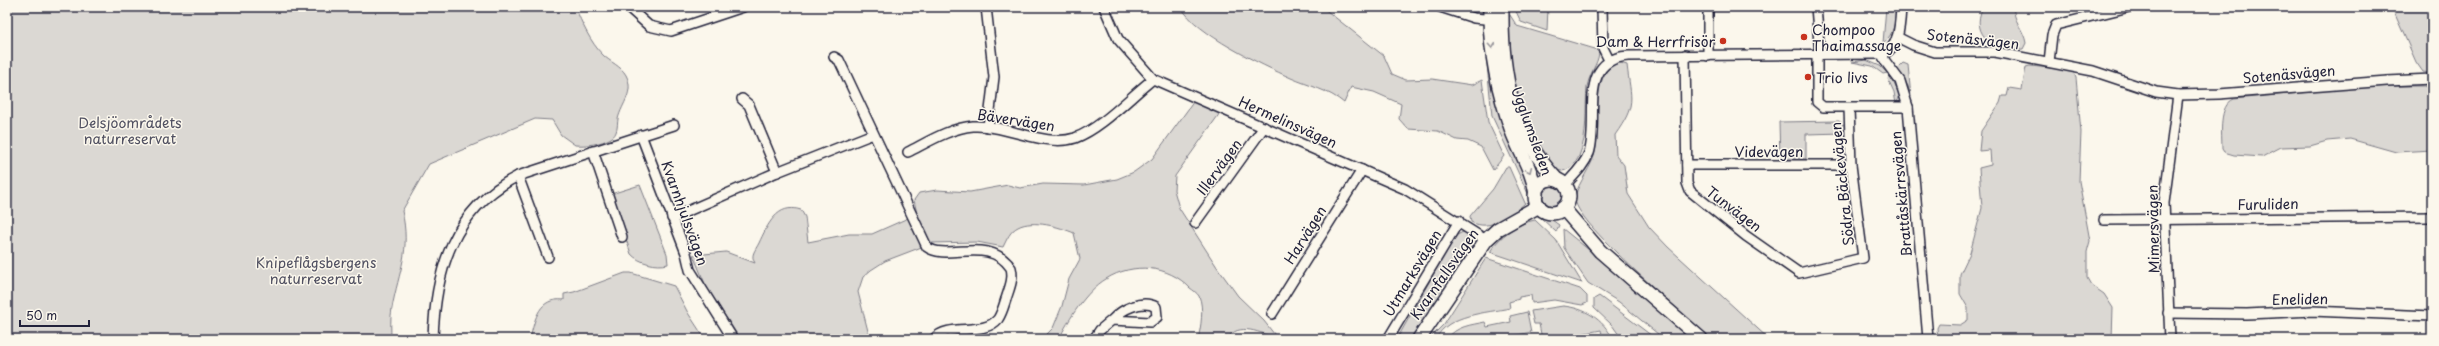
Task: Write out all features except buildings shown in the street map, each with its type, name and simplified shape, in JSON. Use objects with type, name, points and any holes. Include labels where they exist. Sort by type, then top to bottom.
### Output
[{"type":"street","points":[[628,7],[649,26],[671,31],[743,7]]},
{"type":"street","points":[[986,7],[994,77],[988,127]]},
{"type":"street","name":"Hermelinsvägen","points":[[1104,7],[1118,39],[1153,79],[1405,189],[1459,221],[1486,240]]},
{"type":"street","points":[[1440,7],[1474,18],[1496,13]]},
{"type":"street","points":[[1602,7],[1603,48],[1609,60]]},
{"type":"street","points":[[1708,7],[1708,56]]},
{"type":"street","points":[[1816,7],[1818,55],[1817,102],[1823,107],[1908,107]]},
{"type":"street","points":[[1561,182],[1577,172],[1589,153],[1595,80],[1602,67],[1609,60],[1628,56],[1882,54],[1888,51],[1897,37],[1901,7]]},
{"type":"street","points":[[2049,62],[2052,35],[2056,25],[2129,7]]},
{"type":"street","name":"Ugglumsleden","points":[[1496,13],[1504,64],[1518,119],[1525,138],[1537,157],[1561,182],[1569,198],[1563,208]]},
{"type":"street","name":"Ugglumsleden","points":[[1496,13],[1492,53],[1501,96],[1514,136],[1533,178],[1537,200]]},
{"type":"street","name":"Sotenäsvägen","points":[[1897,37],[1913,46],[1935,52],[1995,52],[2092,71],[2156,92],[2178,95],[2219,94],[2432,79]]},
{"type":"street","name":"Brattåskärrsvägen","points":[[1882,54],[1885,61],[1900,81],[1908,107],[1928,339]]},
{"type":"street","name":"Tunvägen","points":[[1685,56],[1688,187],[1693,196],[1795,272],[1804,273],[1863,258]]},
{"type":"street","points":[[834,57],[839,60],[927,247],[936,251],[978,250],[1000,258],[1011,268],[1011,282],[1001,314],[994,322],[986,326],[944,333],[934,339]]},
{"type":"street","name":"Bävervägen","points":[[908,152],[951,131],[972,126],[988,127],[1061,141],[1075,138],[1091,130],[1153,79]]},
{"type":"street","name":"Mimersvägen","points":[[2170,339],[2165,220],[2166,183],[2178,95]]},
{"type":"street","points":[[742,99],[749,105],[777,172]]},
{"type":"street","name":"Södra Bäckevägen","points":[[1848,108],[1851,164],[1863,258]]},
{"type":"street","points":[[433,339],[434,318],[441,278],[457,232],[476,205],[498,187],[518,176],[641,134],[674,125]]},
{"type":"street","name":"Illervägen","points":[[1196,223],[1264,127]]},
{"type":"street","name":"Kvarnhjulsvägen","points":[[641,134],[690,270],[733,339]]},
{"type":"street","points":[[672,218],[777,172],[873,134]]},
{"type":"street","points":[[593,151],[622,237]]},
{"type":"street","name":"Videvägen","points":[[1687,165],[1851,164]]},
{"type":"street","name":"Harvägen","points":[[1272,314],[1362,170]]},
{"type":"street","points":[[518,176],[548,257]]},
{"type":"street","name":"Ugglumsleden","points":[[1537,200],[1542,183],[1549,180],[1561,182]]},
{"type":"street","points":[[1537,200],[1552,213],[1563,208],[1600,251],[1701,339]]},
{"type":"street","name":"Kvarnfallsvägen","points":[[1418,339],[1486,240],[1498,229],[1537,200]]},
{"type":"street","name":"Furuliden","points":[[2104,220],[2432,217]]},
{"type":"street","name":"Utmarksvägen","points":[[1388,339],[1459,221]]},
{"type":"street","name":"Eneliden","points":[[2168,313],[2247,314],[2312,311],[2431,316]]},
{"type":"street","points":[[1094,339],[1100,330],[1112,320]]},
{"type":"green space","points":[[7,7],[575,7],[587,32],[598,50],[621,69],[626,75],[629,87],[627,97],[618,119],[617,130],[611,138],[603,142],[589,145],[575,145],[561,135],[552,120],[535,119],[429,164],[402,211],[405,249],[391,312],[391,339],[7,339]]},
{"type":"green space","points":[[1181,7],[1322,7],[1384,56],[1392,74],[1406,80],[1432,79],[1472,85],[1482,80],[1488,122],[1504,156],[1493,170],[1481,147],[1468,141],[1457,140],[1438,131],[1408,129],[1399,119],[1401,104],[1374,92],[1351,87],[1344,103],[1325,91],[1298,81],[1231,48],[1200,28]]},
{"type":"green space","points":[[1514,7],[1548,7],[1547,31],[1521,22]]},
{"type":"green space","points":[[1886,7],[1896,7],[1896,17],[1890,36],[1883,43]]},
{"type":"green space","points":[[1983,7],[2014,7],[2016,20],[2025,38],[2026,43],[2023,49],[2003,48],[1995,45],[1982,34],[1980,17]]},
{"type":"green space","points":[[2381,7],[2432,7],[2432,73],[2423,72],[2416,62],[2394,12]]},
{"type":"green space","points":[[1508,12],[1517,26],[1595,49],[1599,53],[1587,87],[1585,131],[1582,148],[1576,161],[1567,170],[1561,171],[1553,167],[1537,144],[1528,127],[1516,89],[1510,50]]},
{"type":"green space","points":[[1484,34],[1531,182],[1530,198],[1492,116]]},
{"type":"green space","points":[[1866,60],[1880,66],[1887,73],[1883,74],[1872,66],[1852,62]]},
{"type":"green space","points":[[1617,62],[1627,65],[1631,94],[1630,108],[1627,116],[1615,135],[1616,155],[1624,165],[1628,194],[1649,227],[1668,247],[1769,339],[1710,339],[1613,249],[1594,230],[1581,213],[1575,200],[1575,196],[1591,164],[1595,151],[1597,140],[1598,101],[1601,83],[1604,75]]},
{"type":"green space","points":[[1903,63],[1908,65],[1911,97],[1908,86],[1897,69]]},
{"type":"green space","points":[[2030,66],[2069,70],[2074,73],[2076,78],[2081,132],[2079,181],[2090,241],[2087,252],[2087,278],[2091,285],[2104,294],[2113,308],[2112,339],[1938,339],[1937,328],[1939,324],[1960,325],[1968,320],[1968,308],[1960,294],[1960,274],[1970,253],[1982,208],[1979,168],[1991,165],[1990,150],[1979,151],[1981,131],[2000,103],[2002,96],[2007,96],[2009,88],[2022,90],[2026,67]]},
{"type":"green space","points":[[1890,75],[1900,96],[1896,104],[1894,92],[1888,79]]},
{"type":"green space","points":[[2377,86],[2424,86],[2432,89],[2432,150],[2396,152],[2350,139],[2327,141],[2310,146],[2281,147],[2262,157],[2234,155],[2224,152],[2222,149],[2223,114],[2225,108],[2234,99]]},
{"type":"green space","points":[[1194,101],[1220,113],[1175,176],[1174,190],[1179,208],[1217,267],[1238,296],[1264,321],[1278,339],[1250,330],[1243,330],[1237,331],[1227,339],[1198,339],[1202,312],[1199,296],[1181,280],[1171,274],[1150,268],[1139,268],[1116,274],[1099,284],[1079,306],[1059,339],[1042,339],[1053,328],[1062,306],[1069,279],[1080,259],[1074,233],[1061,228],[1046,225],[1031,224],[1018,227],[1007,238],[1003,247],[977,242],[932,243],[885,261],[871,270],[863,277],[858,292],[870,339],[740,339],[706,286],[693,255],[726,252],[755,263],[753,258],[754,253],[769,223],[779,212],[785,209],[793,208],[801,210],[805,217],[808,242],[849,234],[872,234],[917,214],[914,200],[919,193],[937,190],[970,192],[1008,185],[1020,188],[1043,184],[1084,185],[1117,179],[1134,172],[1152,159]]},
{"type":"green space","points":[[1839,121],[1845,126],[1844,133],[1806,134],[1806,159],[1780,159],[1779,122]]},
{"type":"green space","points":[[1506,167],[1509,167],[1525,203],[1507,217],[1493,224],[1478,225],[1471,222],[1470,216],[1493,189]]},
{"type":"green space","points":[[640,185],[667,254],[668,264],[648,264],[631,254],[611,194]]},
{"type":"green space","points":[[1553,186],[1560,189],[1563,196],[1560,203],[1553,206],[1546,203],[1543,196],[1546,189]]},
{"type":"green space","points":[[1540,217],[1552,220],[1559,225],[1556,232]]},
{"type":"green space","points":[[1535,220],[1556,240],[1582,283],[1490,252],[1503,236],[1515,227]]},
{"type":"green space","points":[[1563,229],[1656,304],[1694,339],[1664,339],[1619,302],[1588,283],[1564,248]]},
{"type":"green space","points":[[1463,232],[1472,235],[1472,246],[1412,339],[1397,339],[1451,243],[1457,235]]},
{"type":"green space","points":[[1486,258],[1580,289],[1587,296],[1587,303],[1582,305],[1554,300],[1532,303],[1531,295],[1519,297],[1519,299],[1509,302],[1510,308],[1468,316],[1449,324],[1441,331],[1436,339],[1429,339],[1444,324]]},
{"type":"green space","points":[[625,273],[631,273],[674,286],[688,313],[705,339],[530,339],[536,317],[544,305],[556,300],[564,300],[564,294],[574,292]]},
{"type":"green space","points":[[1599,296],[1656,339],[1622,339],[1612,325],[1594,308],[1594,299]]},
{"type":"green space","points":[[1563,306],[1579,309],[1599,320],[1613,339],[1603,339],[1601,330],[1555,339],[1542,339],[1539,324],[1534,324],[1531,311]]},
{"type":"green space","points":[[1527,312],[1531,332],[1499,339],[1447,339],[1455,331],[1469,325],[1485,322],[1487,327],[1511,322],[1510,316]]},
{"type":"place","name":"Chompoo Thaimassage","points":[[1804,37]]},
{"type":"place","name":"Dam & Herrfrisör","points":[[1723,41]]},
{"type":"place","name":"Trio livs","points":[[1808,77]]},
{"type":"park label","name":"Delsjöområdets naturreservat","points":[[130,130]]},
{"type":"park label","name":"Knipeflågsbergens naturreservat","points":[[316,270]]}]
